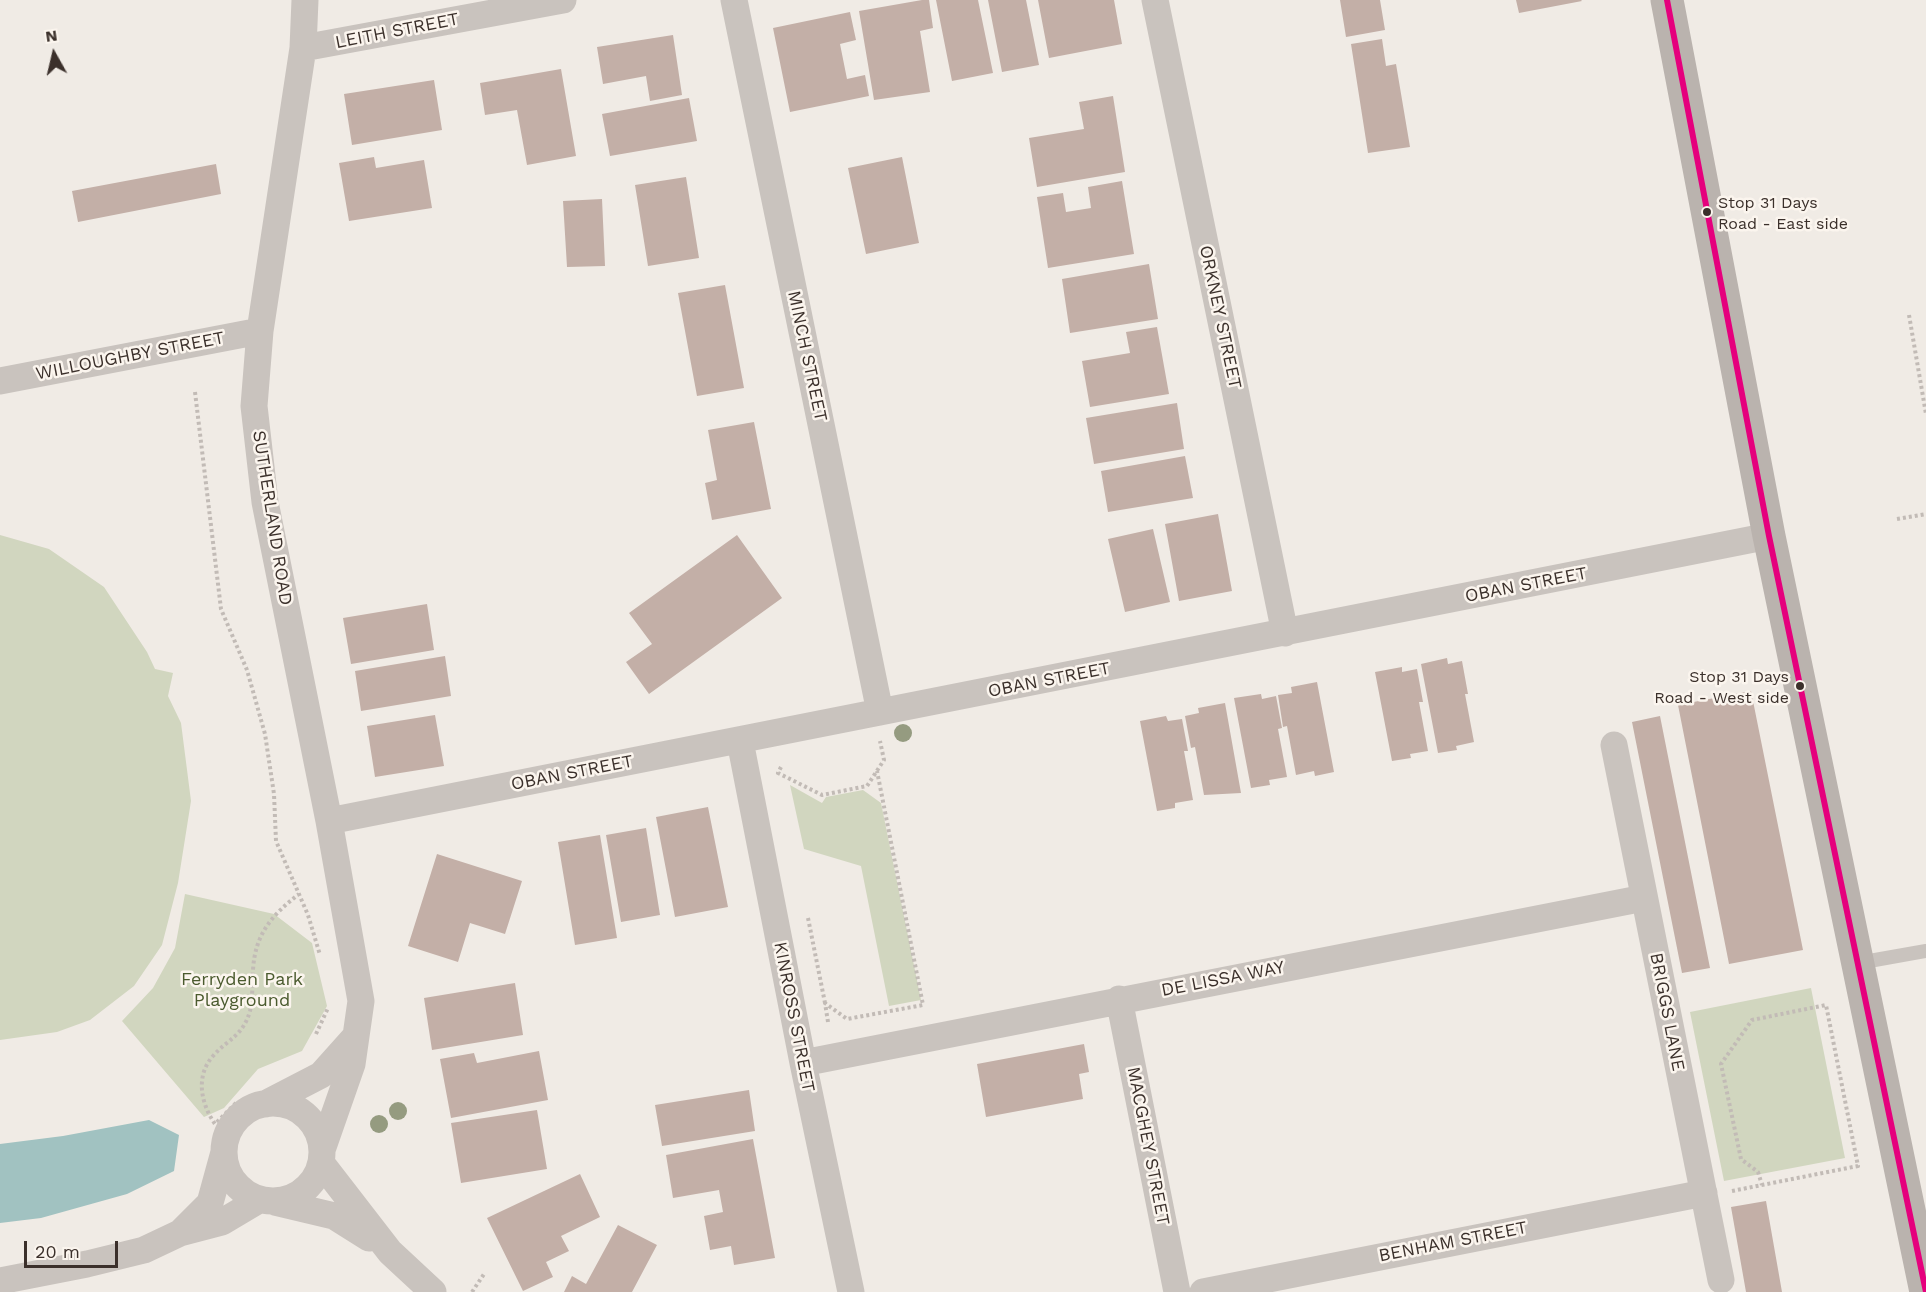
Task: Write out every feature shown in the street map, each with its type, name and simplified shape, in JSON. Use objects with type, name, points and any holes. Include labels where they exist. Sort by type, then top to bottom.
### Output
[{"type":"street","name":"SUTHERLAND ROAD","points":[[306,0],[303,48],[260,331],[254,405],[265,502],[329,821],[361,1001],[352,1064],[322,1155]]},
{"type":"street","name":"LEITH STREET","points":[[303,48],[562,0]]},
{"type":"street","name":"MINCH STREET","points":[[734,0],[880,712]]},
{"type":"street","name":"ORKNEY STREET","points":[[1155,0],[1285,633]]},
{"type":"street","points":[[1667,0],[1769,536],[1926,1292]]},
{"type":"street","name":"WILLOUGHBY STREET","points":[[0,381],[260,331]]},
{"type":"street","name":"OBAN STREET","points":[[329,821],[1769,536]]},
{"type":"street","name":"KINROSS STREET","points":[[740,741],[850,1292]]},
{"type":"street","name":"BRIGGS LANE","points":[[1614,745],[1644,898],[1716,1192],[1721,1280]]},
{"type":"street","name":"DE LISSA WAY","points":[[803,1063],[1119,999],[1644,898]]},
{"type":"street","name":"MACGHEY STREET","points":[[1119,999],[1177,1292]]},
{"type":"street","name":"SUTHERLAND ROAD","points":[[265,1104],[321,1075],[340,1056],[357,1033]]},
{"type":"street","points":[[180,1233],[210,1203],[227,1135],[236,1120],[249,1109],[265,1104],[281,1104],[296,1108],[309,1118],[318,1131],[322,1155],[390,1252]]},
{"type":"street","points":[[224,1152],[226,1167],[233,1182],[245,1193],[267,1201],[334,1216],[390,1252],[433,1292]]},
{"type":"street","points":[[0,1281],[144,1250],[180,1233],[222,1222],[267,1201],[291,1198],[305,1191],[315,1178],[322,1155]]},
{"type":"street","name":"BENHAM STREET","points":[[1203,1292],[1716,1192]]},
{"type":"lane","points":[[1858,963],[1926,951]]},
{"type":"path","points":[[1909,315],[1926,414]]},
{"type":"path","points":[[195,392],[221,609],[248,670],[265,734],[274,794],[276,841],[316,937],[322,964]]},
{"type":"path","points":[[1897,519],[1926,514]]},
{"type":"path","points":[[788,758],[778,773],[822,795],[867,786],[884,760],[880,740],[868,742]]},
{"type":"path","points":[[828,1022],[825,1003],[847,1019],[923,1005],[877,771]]},
{"type":"path","points":[[238,1101],[215,1124],[208,1114],[201,1090],[204,1072],[212,1057],[242,1031],[250,1010],[255,954],[265,927],[274,914],[299,894]]},
{"type":"path","points":[[311,1044],[332,1001]]},
{"type":"path","points":[[1716,1192],[1762,1185],[1858,1166],[1826,1005],[1752,1020],[1721,1064],[1741,1159],[1758,1172],[1762,1185]]},
{"type":"path","points":[[472,1292],[484,1274]]},
{"type":"green space","points":[[0,535],[49,549],[104,587],[147,652],[155,669],[173,673],[168,696],[181,723],[191,801],[178,883],[162,945],[134,986],[90,1020],[57,1032],[0,1040]]},
{"type":"green space","points":[[790,785],[822,803],[826,797],[863,790],[881,803],[921,1000],[889,1006],[861,866],[804,849]]},
{"type":"green space","name":"Ferryden Park Playground","points":[[185,894],[274,914],[312,943],[327,1006],[302,1051],[258,1069],[224,1108],[204,1117],[122,1021],[153,988],[175,948]]},
{"type":"green space","points":[[1811,988],[1845,1158],[1724,1181],[1690,1012]]},
{"type":"water","points":[[149,1120],[179,1135],[174,1171],[127,1194],[41,1218],[0,1223],[0,1144],[63,1136]]},
{"type":"building","points":[[929,0],[933,28],[920,31],[930,92],[874,100],[859,11]]},
{"type":"building","points":[[936,0],[978,0],[993,73],[952,81]]},
{"type":"building","points":[[988,0],[1026,0],[1039,65],[1002,72]]},
{"type":"building","points":[[1038,0],[1114,0],[1122,44],[1049,58]]},
{"type":"building","points":[[1340,0],[1380,0],[1385,30],[1346,37]]},
{"type":"building","points":[[1516,0],[1581,0],[1582,1],[1519,13]]},
{"type":"building","points":[[850,12],[856,40],[840,44],[847,79],[865,75],[869,96],[790,112],[773,28]]},
{"type":"building","points":[[673,35],[682,95],[650,101],[646,76],[603,84],[597,47]]},
{"type":"building","points":[[1382,39],[1386,66],[1396,64],[1410,147],[1368,153],[1351,44]]},
{"type":"building","points":[[561,69],[576,156],[527,165],[517,110],[485,115],[480,83]]},
{"type":"building","points":[[434,80],[442,130],[352,145],[344,94]]},
{"type":"building","points":[[1113,96],[1125,172],[1037,187],[1029,138],[1084,129],[1079,102]]},
{"type":"building","points":[[689,98],[697,141],[610,156],[602,114]]},
{"type":"building","points":[[374,157],[376,168],[424,160],[432,208],[349,221],[339,163]]},
{"type":"building","points":[[902,157],[919,243],[866,254],[848,168]]},
{"type":"building","points":[[216,164],[221,194],[78,222],[72,191]]},
{"type":"building","points":[[686,177],[699,258],[648,266],[635,185]]},
{"type":"building","points":[[1122,181],[1134,254],[1048,268],[1037,197],[1063,193],[1066,212],[1091,208],[1088,187]]},
{"type":"building","points":[[602,199],[605,266],[567,267],[563,201]]},
{"type":"building","points":[[1149,264],[1158,319],[1070,333],[1062,279]]},
{"type":"building","points":[[725,285],[744,388],[697,396],[678,293]]},
{"type":"building","points":[[1157,327],[1169,394],[1090,407],[1082,361],[1130,353],[1126,332]]},
{"type":"building","points":[[1177,403],[1184,449],[1094,464],[1086,418]]},
{"type":"building","points":[[754,422],[771,509],[712,520],[705,483],[717,480],[708,430]]},
{"type":"building","points":[[1185,456],[1193,498],[1108,512],[1101,471]]},
{"type":"building","points":[[1218,514],[1232,591],[1179,601],[1165,524]]},
{"type":"building","points":[[1153,529],[1170,602],[1125,612],[1108,539]]},
{"type":"building","points":[[737,535],[782,598],[649,694],[626,662],[652,644],[629,613]]},
{"type":"building","points":[[427,604],[434,650],[351,664],[343,618]]},
{"type":"building","points":[[445,656],[451,696],[361,711],[355,671]]},
{"type":"building","points":[[1447,658],[1448,664],[1462,661],[1468,694],[1465,694],[1474,742],[1456,746],[1457,750],[1438,753],[1421,664]]},
{"type":"building","points":[[1402,667],[1402,672],[1417,669],[1423,702],[1419,702],[1428,751],[1410,754],[1411,758],[1392,761],[1375,672]]},
{"type":"building","points":[[1317,682],[1334,772],[1315,776],[1314,771],[1296,775],[1287,726],[1283,727],[1278,695],[1292,693],[1291,687]]},
{"type":"building","points":[[1751,691],[1803,950],[1729,964],[1678,705]]},
{"type":"building","points":[[1261,694],[1262,699],[1276,696],[1282,728],[1278,729],[1287,777],[1269,780],[1270,785],[1251,788],[1234,698]]},
{"type":"building","points":[[1225,703],[1241,793],[1204,795],[1195,747],[1191,748],[1185,716],[1199,713],[1198,708]]},
{"type":"building","points":[[435,715],[444,766],[375,777],[367,726]]},
{"type":"building","points":[[1166,716],[1168,721],[1182,719],[1188,751],[1184,751],[1193,800],[1175,803],[1175,808],[1157,811],[1140,721]]},
{"type":"building","points":[[1660,716],[1710,968],[1682,973],[1632,722]]},
{"type":"building","points":[[708,807],[728,907],[675,917],[656,817]]},
{"type":"building","points":[[646,828],[660,915],[621,922],[606,835]]},
{"type":"building","points":[[600,835],[617,938],[575,945],[558,842]]},
{"type":"building","points":[[437,854],[522,881],[505,934],[470,923],[458,962],[408,946]]},
{"type":"building","points":[[515,983],[523,1035],[432,1050],[424,998]]},
{"type":"building","points":[[1084,1044],[1089,1072],[1079,1074],[1083,1099],[986,1117],[977,1064]]},
{"type":"building","points":[[539,1051],[548,1100],[451,1118],[440,1059],[474,1053],[477,1063]]},
{"type":"building","points":[[749,1090],[755,1131],[662,1146],[655,1105]]},
{"type":"building","points":[[537,1110],[547,1169],[461,1183],[451,1123]]},
{"type":"building","points":[[753,1139],[775,1258],[734,1265],[731,1246],[710,1250],[704,1216],[723,1212],[719,1190],[673,1198],[666,1155]]},
{"type":"building","points":[[580,1174],[600,1217],[561,1236],[569,1251],[546,1262],[553,1277],[523,1291],[487,1218]]},
{"type":"building","points":[[1766,1201],[1782,1292],[1746,1292],[1731,1207]]},
{"type":"building","points":[[618,1225],[657,1245],[632,1292],[564,1292],[572,1276],[586,1284]]},
{"type":"transit line","points":[[1667,0],[1769,536],[1926,1292]]},
{"type":"place","name":"Stop 31 Days Road - East side","points":[[1707,212]]},
{"type":"place","name":"Stop 31 Days Road - West side","points":[[1800,686]]}]
